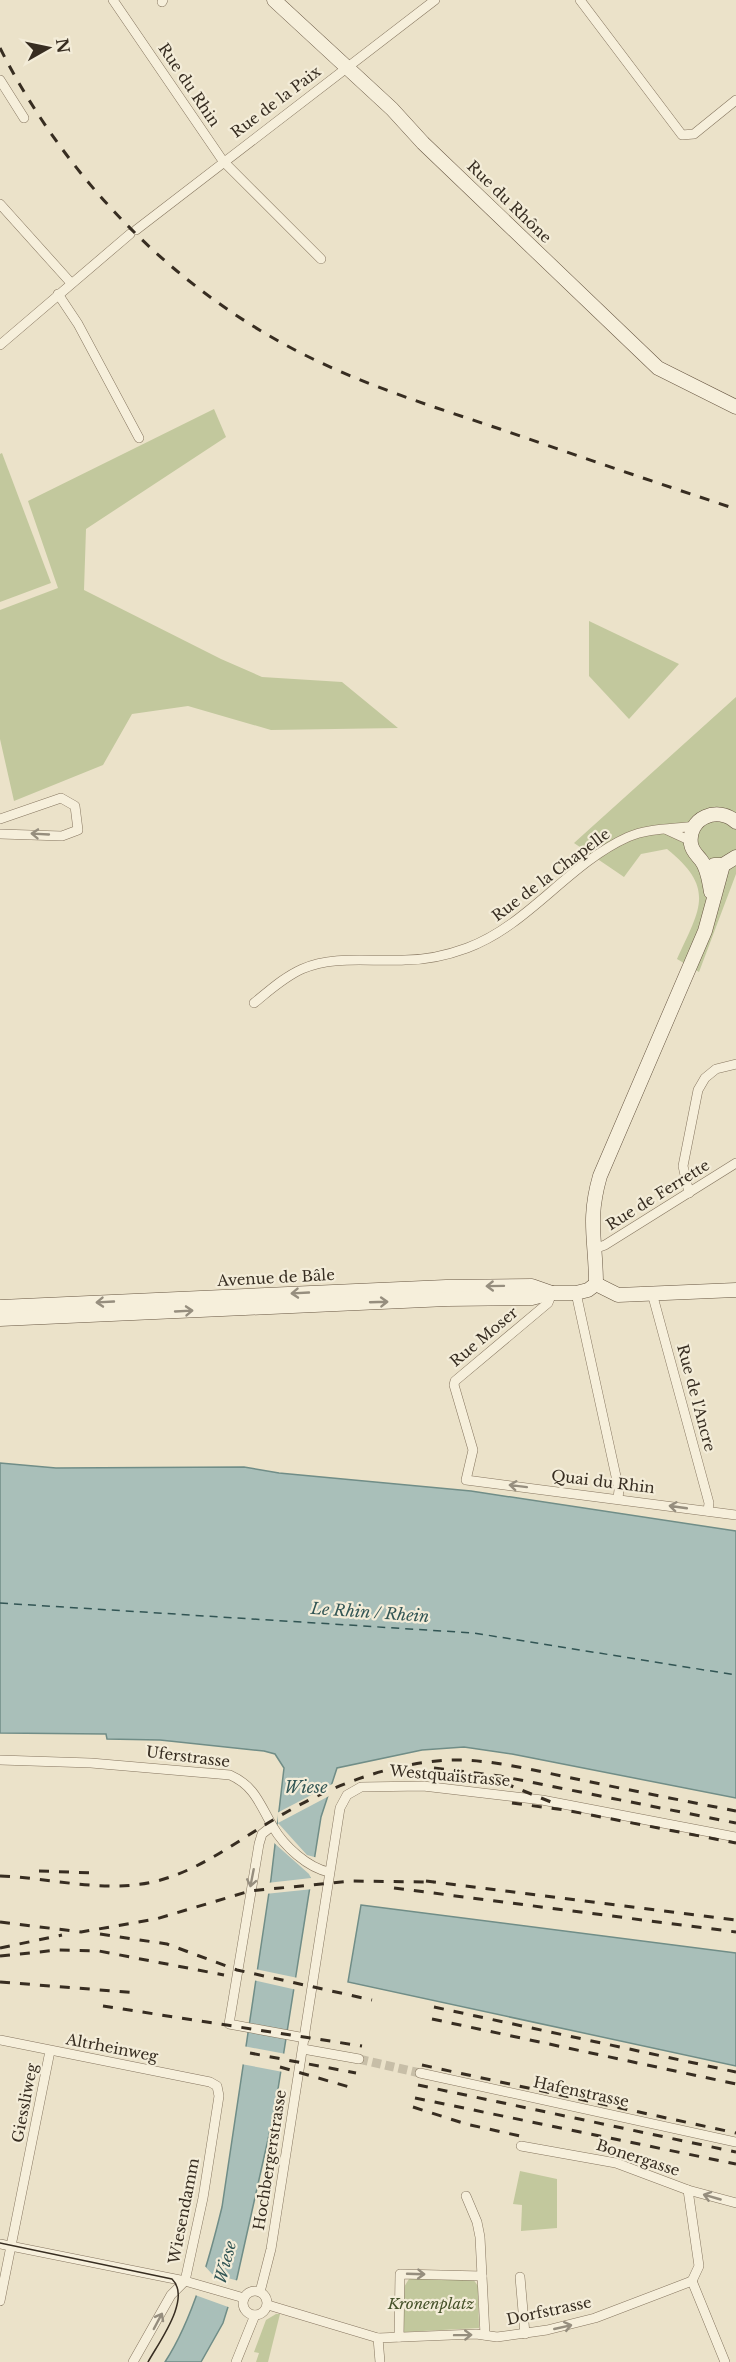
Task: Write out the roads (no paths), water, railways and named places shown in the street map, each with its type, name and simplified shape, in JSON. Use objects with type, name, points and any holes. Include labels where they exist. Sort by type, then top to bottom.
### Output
[{"type":"main road","name":"Rue du Rhône","points":[[274,0],[658,368],[736,407]]},
{"type":"main road","points":[[712,903],[709,877],[694,852],[691,841],[695,825],[707,815],[724,814],[734,818]]},
{"type":"main road","points":[[701,861],[711,865],[723,865],[736,857]]},
{"type":"main road","points":[[723,865],[705,931],[600,1176],[592,1205],[596,1284],[618,1295],[736,1290]]},
{"type":"main road","name":"Avenue de Bâle","points":[[0,1319],[447,1299],[532,1298],[552,1293],[576,1293],[588,1290],[596,1284]]},
{"type":"main road","name":"Avenue de Bâle","points":[[0,1307],[446,1287],[532,1286],[552,1293]]},
{"type":"street","name":"Rue du Rhin","points":[[113,0],[223,161],[321,259]]},
{"type":"street","name":"Rue de la Paix","points":[[0,345],[133,232],[435,0]]},
{"type":"street","points":[[580,0],[682,135],[694,135],[736,100]]},
{"type":"street","points":[[0,80],[24,118]]},
{"type":"street","points":[[0,204],[71,283]]},
{"type":"street","points":[[58,294],[78,324],[139,438]]},
{"type":"street","points":[[0,819],[61,798],[75,806],[78,830],[62,836],[0,834]]},
{"type":"street","name":"Rue de la Chapelle","points":[[254,1003],[287,976],[321,963],[341,960],[419,959],[457,952],[478,944],[520,918],[612,846],[629,837],[695,825]]},
{"type":"street","points":[[667,830],[691,841]]},
{"type":"street","points":[[689,1193],[683,1166],[698,1090],[705,1078],[716,1069],[736,1064]]},
{"type":"street","name":"Rue de Ferrette","points":[[594,1249],[605,1245],[736,1163]]},
{"type":"street","name":"Rue Moser","points":[[466,1480],[473,1450],[454,1385],[455,1381],[548,1303],[552,1293]]},
{"type":"street","points":[[576,1293],[619,1490],[618,1498]]},
{"type":"street","name":"Rue de l'Ancre","points":[[652,1293],[709,1503],[708,1511]]},
{"type":"street","name":"Quai du Rhin","points":[[466,1480],[736,1515]]},
{"type":"street","name":"Uferstrasse","points":[[0,1760],[91,1763],[230,1775],[242,1781],[257,1795],[274,1828],[310,1866],[329,1872]]},
{"type":"street","name":"Westquaistrasse","points":[[303,2049],[342,1800],[352,1790],[361,1787],[423,1786],[542,1800],[736,1837]]},
{"type":"street","points":[[274,1828],[262,1834],[249,1891],[229,2024],[305,2038]]},
{"type":"street","name":"Altrheinweg","points":[[0,2040],[210,2082],[217,2086]]},
{"type":"street","points":[[303,2049],[358,2059]]},
{"type":"street","name":"Hochbergerstrasse","points":[[260,2292],[271,2249],[303,2049]]},
{"type":"street","name":"Giessliweg","points":[[0,2301],[50,2051]]},
{"type":"street","name":"Hafenstrasse","points":[[420,2073],[736,2142]]},
{"type":"street","name":"Wiesendamm","points":[[133,2362],[171,2295],[189,2283],[219,2096],[217,2086]]},
{"type":"street","name":"Bonergasse","points":[[522,2146],[616,2163],[688,2190],[699,2266],[692,2281]]},
{"type":"street","points":[[688,2190],[736,2204]]},
{"type":"street","points":[[466,2196],[479,2228],[485,2335]]},
{"type":"street","points":[[0,2244],[189,2283],[242,2298]]},
{"type":"street","points":[[399,2337],[400,2274],[482,2276]]},
{"type":"street","points":[[520,2277],[525,2334]]},
{"type":"street","points":[[692,2281],[725,2362]]},
{"type":"street","name":"Dorfstrasse","points":[[267,2305],[378,2338],[525,2334],[595,2318],[692,2281]]},
{"type":"street","points":[[236,2362],[255,2315],[264,2311],[267,2305],[267,2299],[260,2292],[249,2293],[242,2298]]},
{"type":"street","points":[[242,2298],[246,2311],[255,2315]]},
{"type":"street","points":[[378,2338],[380,2362]]},
{"type":"water","points":[[0,1463],[56,1468],[244,1467],[279,1473],[471,1491],[736,1531],[736,1798],[512,1754],[464,1747],[422,1750],[337,1768],[321,1817],[275,2108],[237,2278],[223,2323],[201,2362],[165,2362],[192,2307],[222,2207],[271,1879],[284,1768],[275,1754],[264,1751],[160,1740],[107,1739],[106,1734],[0,1733]]},
{"type":"water","points":[[361,1905],[736,1953],[736,2066],[348,1982]]},
{"type":"tunnel","points":[[359,2059],[420,2073]]},
{"type":"tram line","points":[[0,2243],[172,2279],[177,2287],[176,2308],[166,2332],[148,2362]]},
{"type":"railway","points":[[0,48],[27,97],[58,144],[93,188],[131,229],[172,267],[217,302],[264,332],[313,359],[382,388],[736,509]]},
{"type":"railway","points":[[0,1876],[98,1886],[137,1885],[157,1881],[189,1870],[291,1809],[348,1783],[408,1765],[446,1760],[481,1761],[516,1766],[736,1811]]},
{"type":"railway","points":[[434,1768],[500,1776],[736,1823]]},
{"type":"railway","points":[[504,1783],[551,1802]]},
{"type":"railway","points":[[512,1803],[565,1810],[736,1843]]},
{"type":"railway","points":[[39,1871],[94,1873]]},
{"type":"railway","points":[[0,1922],[81,1932],[156,1919],[250,1891],[351,1881],[434,1882]]},
{"type":"railway","points":[[426,1881],[736,1920]]},
{"type":"railway","points":[[394,1888],[736,1932]]},
{"type":"railway","points":[[100,1934],[167,1944],[237,1970],[372,2000]]},
{"type":"railway","points":[[0,1948],[62,1935]]},
{"type":"railway","points":[[0,1956],[58,1950],[99,1951],[224,1975]]},
{"type":"railway","points":[[0,1982],[139,1993]]},
{"type":"railway","points":[[103,2006],[362,2046]]},
{"type":"railway","points":[[434,2007],[736,2072]]},
{"type":"railway","points":[[432,2019],[736,2084]]},
{"type":"railway","points":[[250,2053],[356,2073]]},
{"type":"railway","points":[[422,2065],[736,2133]]},
{"type":"railway","points":[[280,2067],[353,2088]]},
{"type":"railway","points":[[418,2085],[736,2152]]},
{"type":"railway","points":[[415,2098],[736,2164]]},
{"type":"railway","points":[[413,2107],[466,2124],[520,2136]]},
{"type":"water label","name":"Le Rhin / Rhein","points":[[370,1612]]},
{"type":"water label","name":"Wiese","points":[[306,1787]]},
{"type":"water label","name":"Wiese","points":[[225,2262]]},
{"type":"park label","name":"Kronenplatz","points":[[431,2304]]}]
